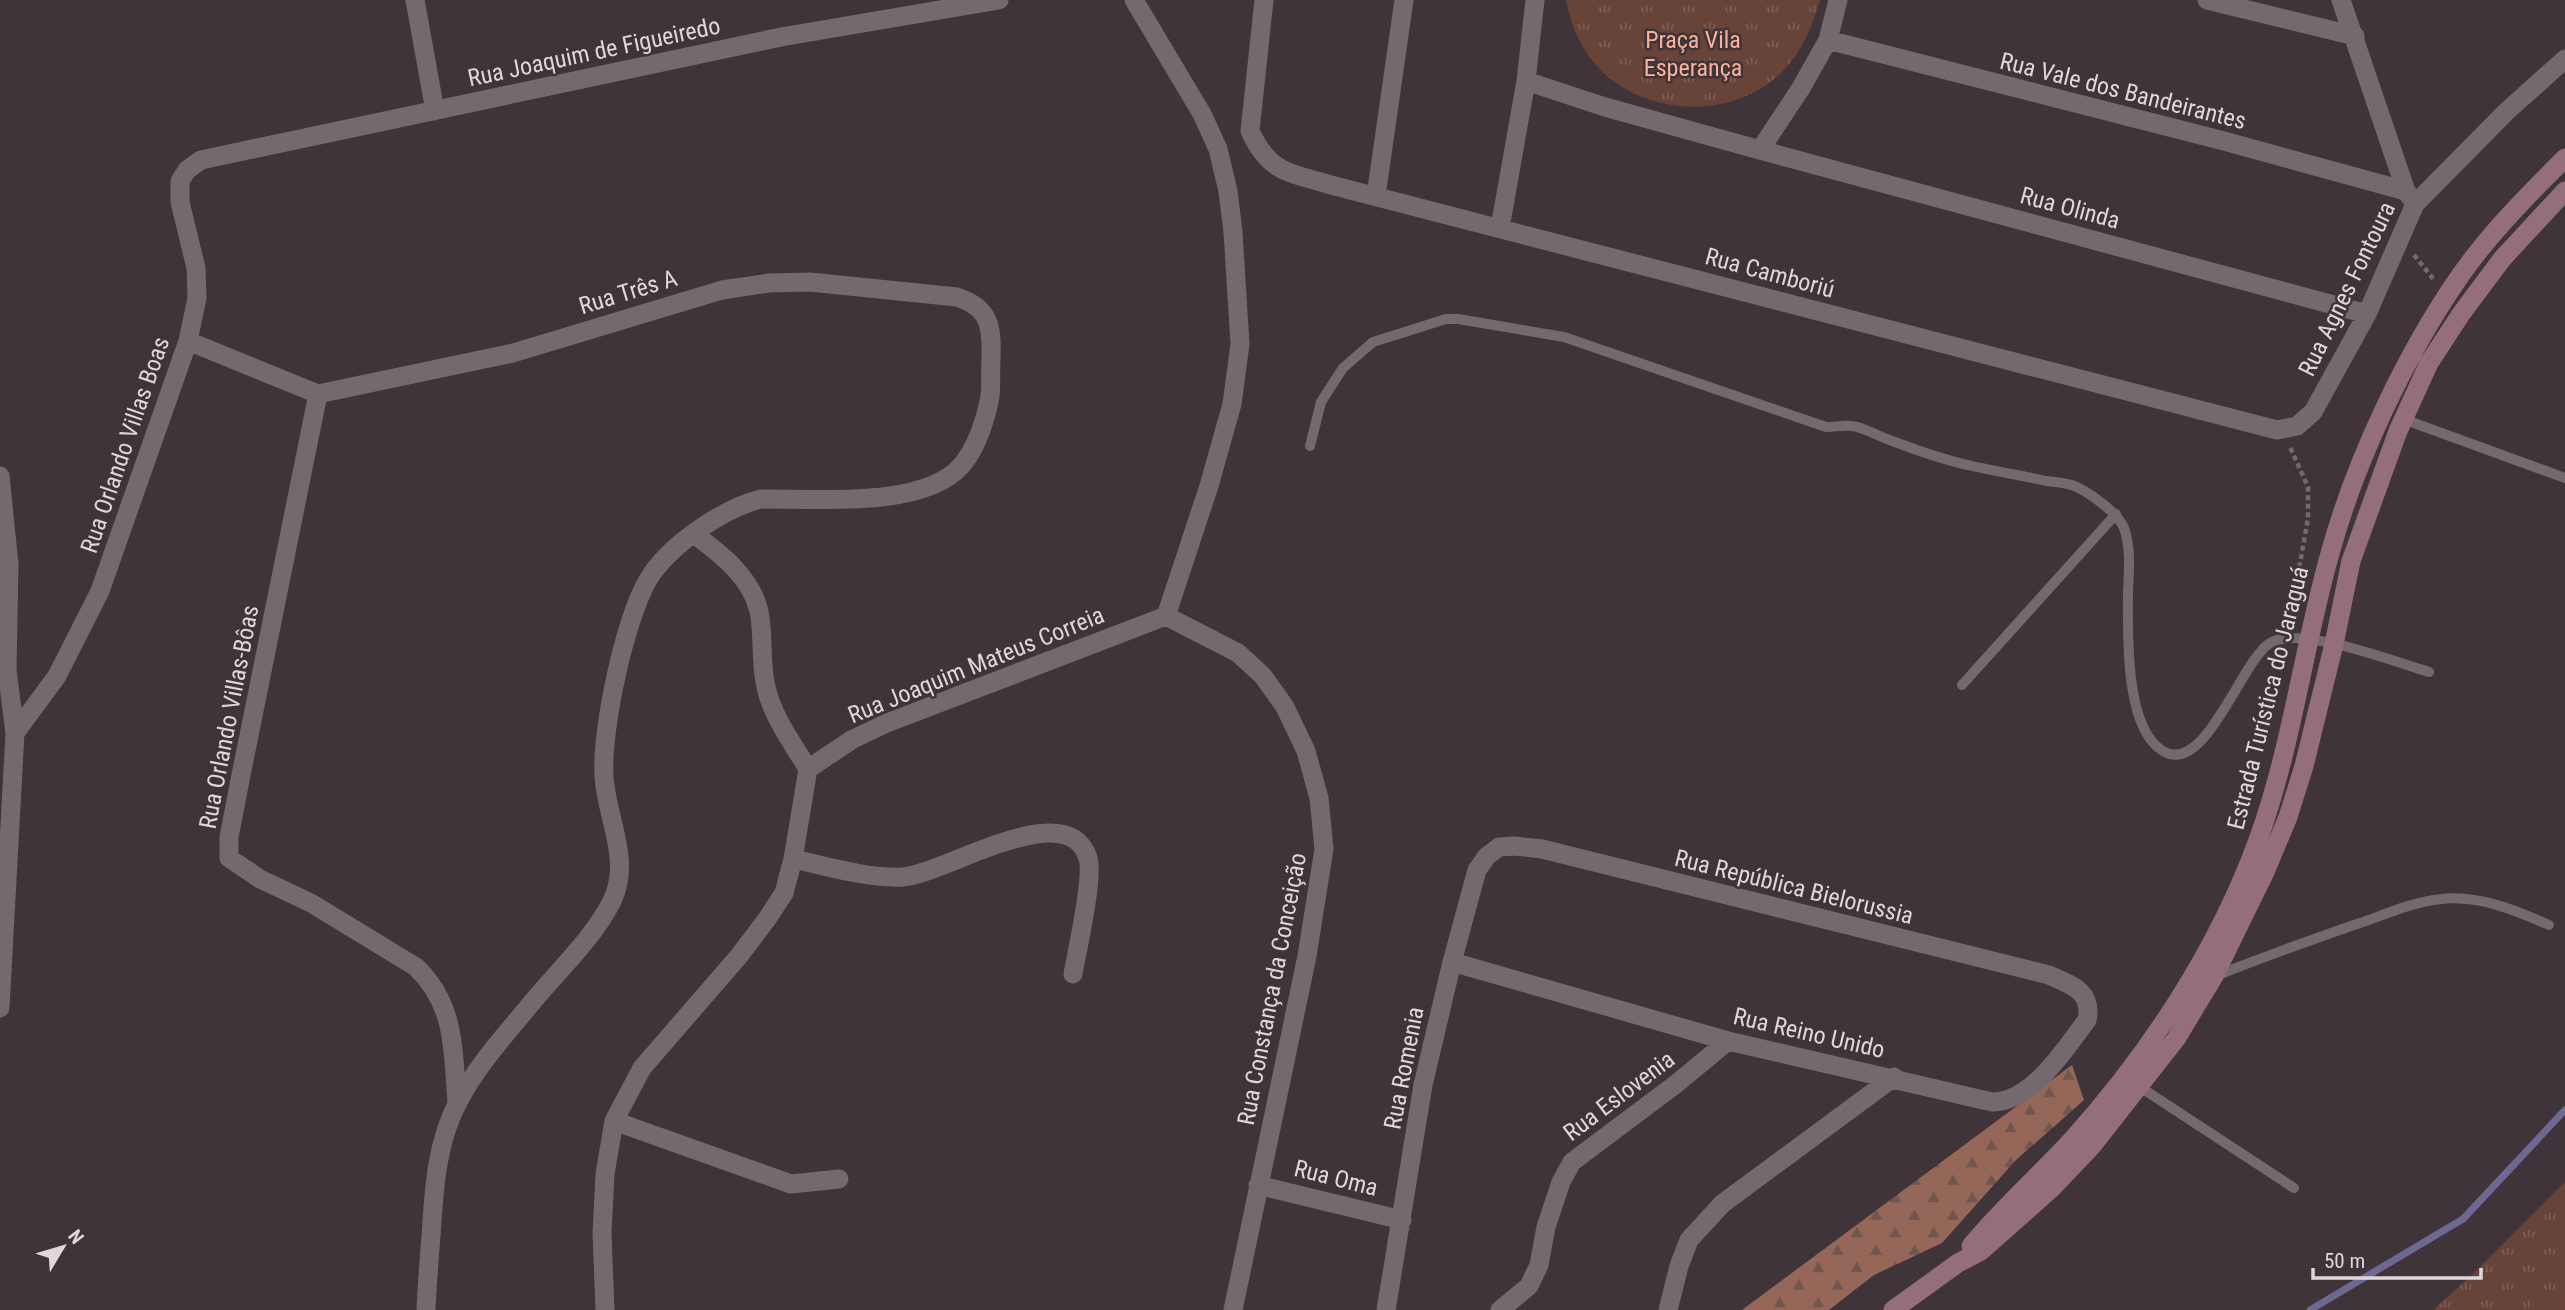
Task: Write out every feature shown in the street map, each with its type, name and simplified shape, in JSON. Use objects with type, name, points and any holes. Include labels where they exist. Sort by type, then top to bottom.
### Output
[{"type":"main road","name":"Estrada Turística do Jaraguá","points":[[1958,1263],[1974,1242],[2073,1139],[2143,1052],[2215,937],[2258,841],[2265,818],[2329,555],[2354,479],[2397,384],[2425,331],[2461,275],[2515,208],[2565,158]]},
{"type":"main road","name":"Estrada Turística do Jaraguá","points":[[1893,1310],[1958,1263],[1981,1251],[2051,1189],[2092,1146],[2140,1087],[2176,1039],[2214,976],[2265,872],[2288,817],[2304,766],[2351,561],[2403,419],[2429,363],[2461,314],[2502,259],[2565,191]]},
{"type":"street","points":[[415,0],[435,111]]},
{"type":"street","name":"Rua Joaquim de Figueiredo","points":[[201,160],[781,37],[999,0]]},
{"type":"street","points":[[1134,0],[1202,114],[1218,149],[1228,191],[1233,232],[1240,344],[1232,404],[1209,486],[1166,616]]},
{"type":"street","name":"Rua Camboriú","points":[[1264,0],[1250,131],[1257,148],[1269,163],[1276,166],[1331,185],[2289,428]]},
{"type":"street","points":[[1376,196],[1404,0]]},
{"type":"street","points":[[1500,228],[1525,81],[1535,0]]},
{"type":"street","points":[[1760,150],[1801,88],[1828,40],[1838,0]]},
{"type":"street","points":[[2207,0],[2355,36]]},
{"type":"street","points":[[2341,0],[2411,197]]},
{"type":"street","name":"Rua Vale dos Bandeirantes","points":[[1828,40],[2224,141],[2411,197]]},
{"type":"street","name":"Rua Agnes Fontoura","points":[[2289,428],[2313,412],[2367,314],[2401,238],[2411,197],[2565,59]]},
{"type":"street","name":"Rua Olinda","points":[[1525,81],[1605,107],[1760,150],[2367,314]]},
{"type":"street","name":"Rua Orlando Villas Boas","points":[[15,733],[57,676],[100,591],[188,341],[197,298],[197,278],[180,201],[180,181],[187,170],[201,160]]},
{"type":"street","name":"Rua Três A","points":[[317,394],[513,353],[722,290],[769,283],[810,282],[957,297],[972,302],[981,310],[988,320],[992,334],[989,401],[976,443],[961,466],[944,479],[921,490],[890,497],[761,499],[742,504],[694,534]]},
{"type":"street","points":[[188,341],[317,394]]},
{"type":"street","name":"Rua Orlando Villas-Bôas","points":[[317,394],[240,775],[229,837],[229,858],[260,879],[311,902],[416,967],[431,982],[443,1003],[452,1031],[457,1103]]},
{"type":"street","points":[[0,476],[9,564],[7,670],[15,733],[4,841],[0,1008]]},
{"type":"street","points":[[426,1310],[435,1177],[443,1139],[457,1103],[481,1066],[592,930],[612,901],[620,880],[619,851],[604,779],[604,745],[621,658],[641,592],[654,571],[694,534],[726,558],[748,586],[759,611],[766,690],[808,769],[793,859],[784,893],[739,956],[642,1068],[614,1121],[604,1174],[602,1233],[605,1310]]},
{"type":"street","name":"Rua Joaquim Mateus Correia","points":[[808,769],[853,739],[887,723],[1166,616]]},
{"type":"street","name":"Rua Constança da Conceição","points":[[1166,616],[1238,653],[1263,676],[1285,707],[1306,751],[1319,798],[1324,849],[1309,942],[1233,1310]]},
{"type":"street","points":[[793,859],[883,876],[905,877],[926,872],[1014,838],[1058,833],[1071,837],[1088,858],[1089,880],[1073,974]]},
{"type":"street","name":"Rua Romenia","points":[[1386,1310],[1423,1085],[1452,962],[1477,870],[1487,856],[1499,847]]},
{"type":"street","name":"Rua República Bielorussia","points":[[1499,847],[1542,849],[2049,975],[2074,986]]},
{"type":"street","name":"Rua Reino Unido","points":[[1452,962],[1728,1041],[1894,1077],[1992,1102],[2005,1102],[2037,1081],[2087,1020],[2089,1009],[2085,997],[2074,986]]},
{"type":"street","name":"Rua Eslovenia","points":[[1500,1310],[1529,1286],[1539,1265],[1561,1182],[1572,1162],[1676,1084],[1728,1041]]},
{"type":"street","points":[[1668,1310],[1679,1266],[1689,1240],[1722,1204],[1894,1077]]},
{"type":"street","points":[[614,1121],[791,1184],[839,1180]]},
{"type":"street","name":"Rua Oma","points":[[1258,1185],[1402,1220]]},
{"type":"lane","points":[[1310,446],[1321,402],[1343,368],[1373,342],[1446,319],[1564,337],[1826,428],[1853,426],[1919,451],[1967,465],[2076,486],[2116,514],[2124,528],[2129,559],[2128,627],[2134,706],[2145,732],[2165,753],[2184,754],[2196,746],[2213,729],[2239,682],[2261,651],[2270,643],[2287,637],[2309,638],[2334,644],[2429,672]]},
{"type":"lane","points":[[2403,419],[2565,478]]},
{"type":"lane","points":[[1962,685],[2116,514]]},
{"type":"lane","points":[[2214,976],[2288,947],[2411,905],[2442,899],[2507,906],[2549,925]]},
{"type":"lane","points":[[2140,1087],[2294,1188]]},
{"type":"path","points":[[2401,238],[2447,297]]},
{"type":"path","points":[[2287,637],[2308,518],[2308,487],[2289,428]]},
{"type":"green space","name":"Praça Vila Esperança","points":[[1566,0],[1820,0],[1797,54],[1784,70],[1764,87],[1741,98],[1716,105],[1690,107],[1664,104],[1639,96],[1617,83],[1597,66],[1581,44]]},
{"type":"green space","points":[[2072,1065],[2084,1100],[2016,1160],[1942,1243],[1874,1275],[1829,1310],[1742,1310]]},
{"type":"green space","points":[[2565,1182],[2565,1310],[2433,1310],[2474,1273]]},
{"type":"green space","points":[[2538,1289],[2565,1299],[2565,1310],[2531,1310]]},
{"type":"waterway","points":[[2310,1310],[2463,1219],[2565,1110]]}]
